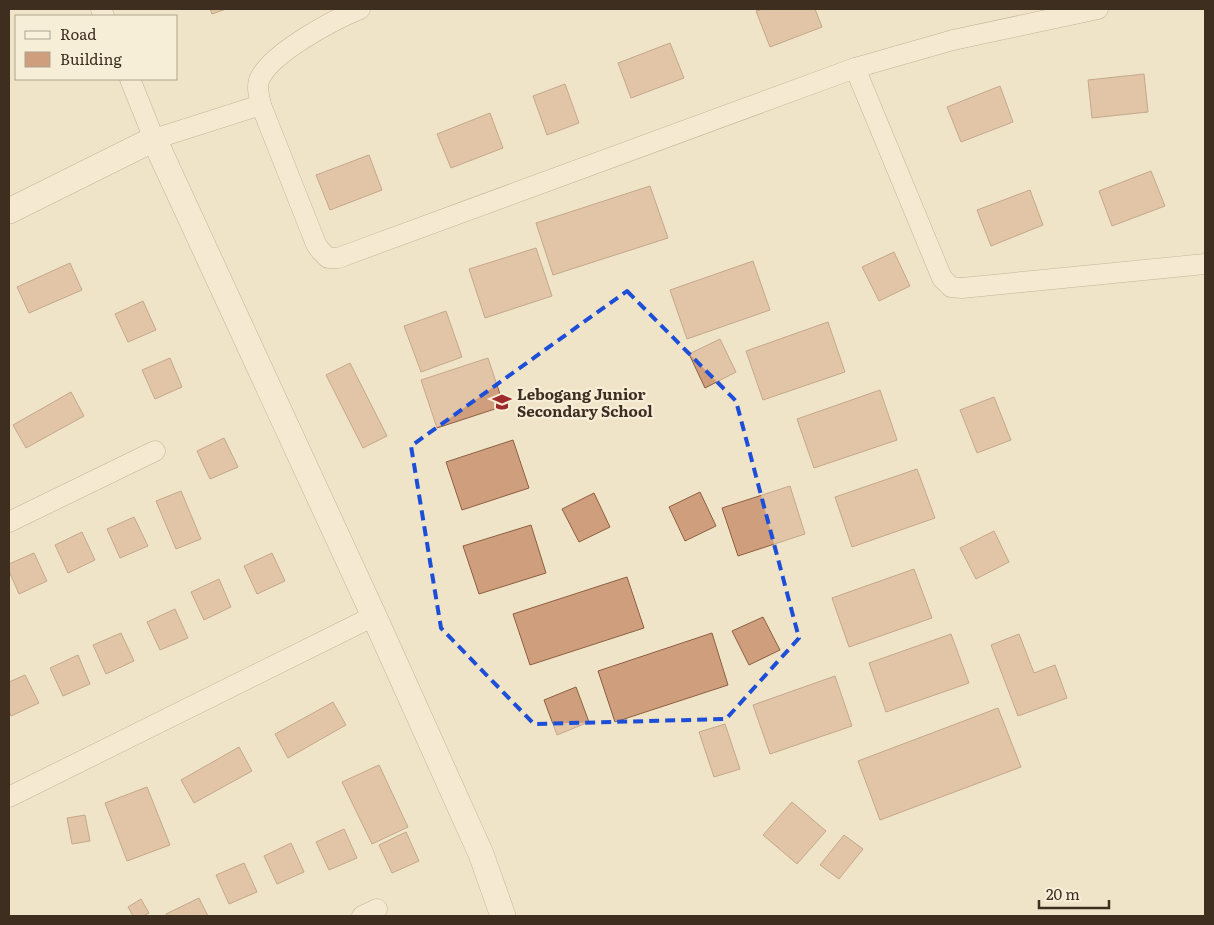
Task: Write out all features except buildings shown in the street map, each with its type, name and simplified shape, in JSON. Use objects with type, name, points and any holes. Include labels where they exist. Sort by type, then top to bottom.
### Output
[{"type":"street","points":[[360,9],[282,53],[269,66],[260,78],[258,85],[261,105],[316,244],[328,258],[338,258],[855,68],[953,40],[1098,9]]},
{"type":"street","points":[[855,68],[942,278],[951,287],[962,288],[1205,264]]},
{"type":"street","points":[[130,80],[154,139],[374,616],[481,854],[502,916]]},
{"type":"street","points":[[9,211],[154,139],[261,105]]},
{"type":"street","points":[[9,522],[155,451]]},
{"type":"street","points":[[9,797],[374,616]]},
{"type":"highlighted area","points":[[627,291],[736,401],[799,638],[726,719],[534,724],[441,628],[411,446]]},
{"type":"place","name":"Lebogang Junior Secondary School","points":[[502,402]]}]
